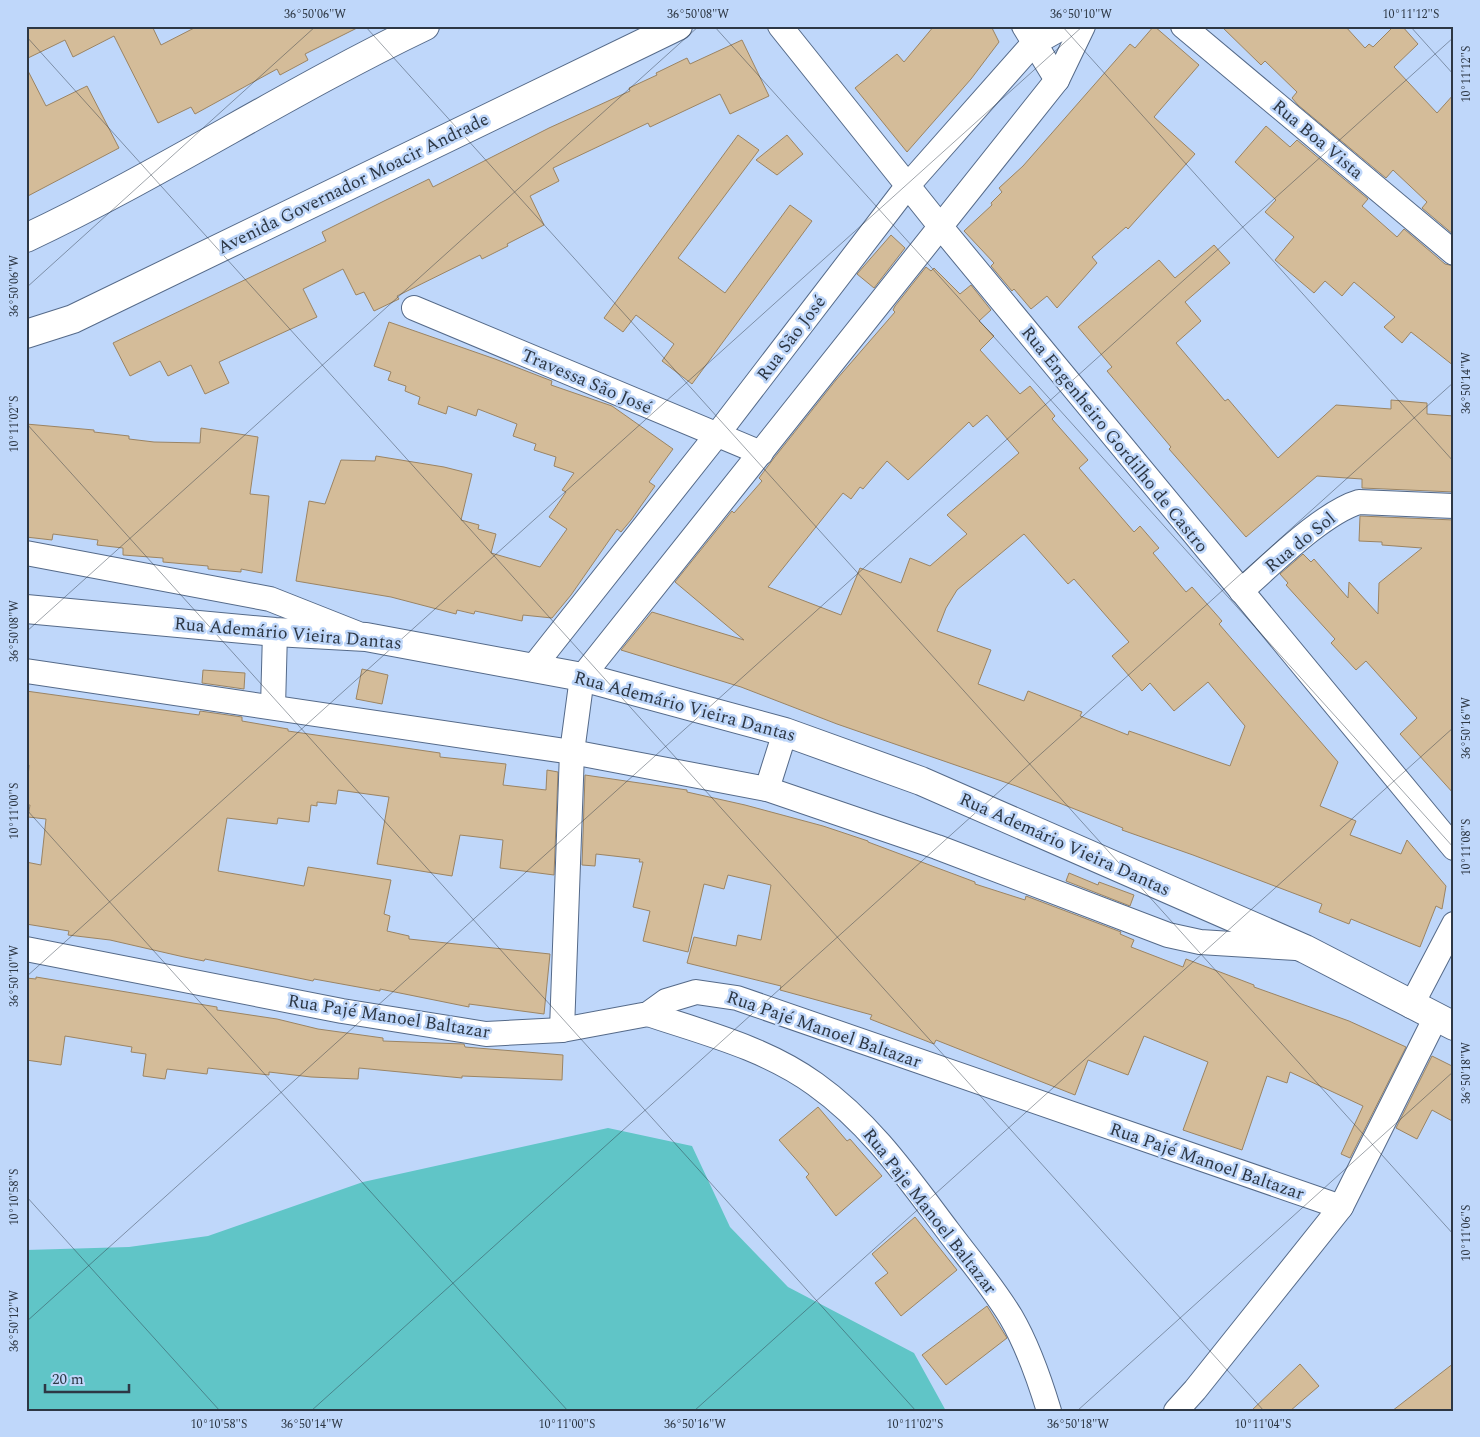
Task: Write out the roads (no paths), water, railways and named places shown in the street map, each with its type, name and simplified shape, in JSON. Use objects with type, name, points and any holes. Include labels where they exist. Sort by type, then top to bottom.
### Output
[{"type":"main road","points":[[26,238],[88,208],[373,51],[425,26]]},
{"type":"main road","name":"Avenida Governador Moacir Andrade","points":[[26,334],[73,319],[678,26]]},
{"type":"main road","name":"Rua Ademário Vieira Dantas","points":[[26,609],[275,632],[366,636],[534,666],[582,677],[785,732],[921,781],[1305,949],[1412,1006],[1445,1021]]},
{"type":"street","name":"Rua Engenheiro Gordilho de Castro","points":[[780,26],[909,184],[940,226],[1454,848]]},
{"type":"street","name":"Rua São José","points":[[534,666],[716,436],[909,184],[1029,35],[1065,26]]},
{"type":"street","points":[[562,1030],[572,752],[582,677],[1057,80],[1083,26]]},
{"type":"street","name":"Rua Boa Vista","points":[[1183,26],[1454,252]]},
{"type":"street","points":[[1029,35],[1057,80]]},
{"type":"street","name":"Travessa São José","points":[[414,308],[716,436],[761,453]]},
{"type":"street","name":"Rua do Sol","points":[[1240,591],[1324,520],[1344,506],[1359,502],[1454,506]]},
{"type":"street","points":[[26,553],[270,599],[366,636]]},
{"type":"street","points":[[273,707],[275,632]]},
{"type":"street","name":"Rua Ademário Vieira Dantas","points":[[26,671],[572,752],[767,789],[937,846],[1168,935],[1200,942],[1305,949]]},
{"type":"street","points":[[767,789],[785,732]]},
{"type":"street","points":[[1412,1006],[1454,924]]},
{"type":"street","name":"Rua Pajé Manoel Baltazar","points":[[26,949],[342,1011],[486,1034],[562,1030],[648,1014],[666,1001],[696,992],[737,998],[1340,1207]]},
{"type":"street","name":"Rua Paje Manoel Baltazar","points":[[648,1014],[734,1042],[777,1061],[814,1083],[844,1106],[890,1156],[1011,1317],[1035,1366],[1049,1411]]},
{"type":"street","points":[[1176,1411],[1195,1390],[1340,1207],[1445,1021]]}]
